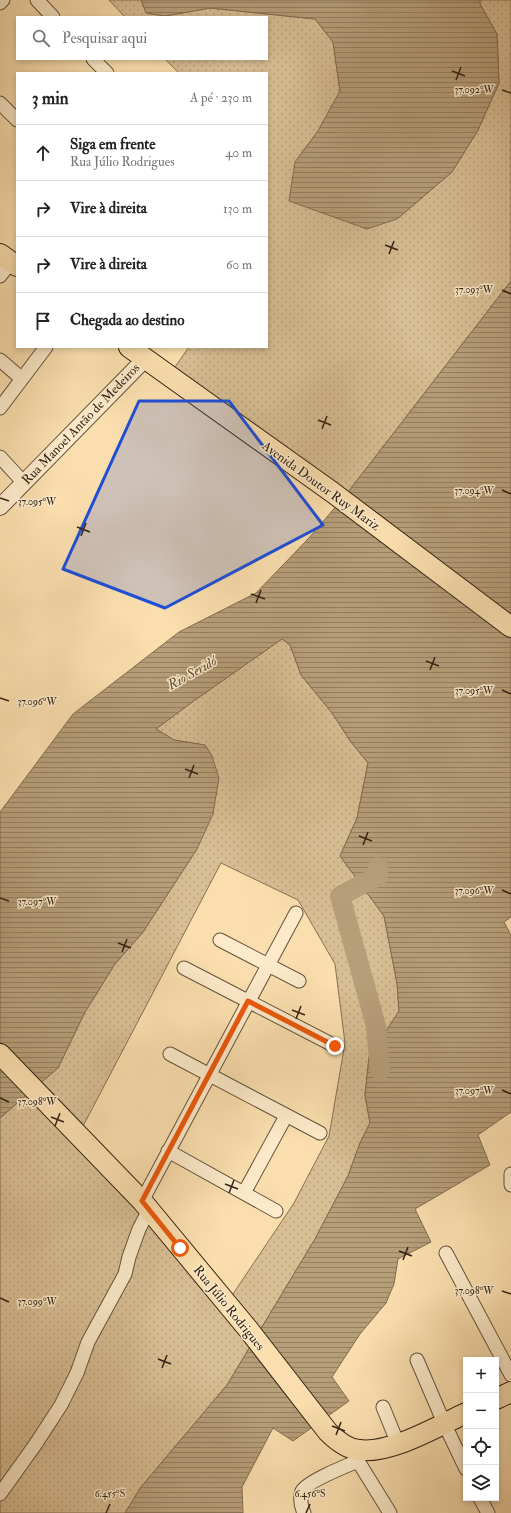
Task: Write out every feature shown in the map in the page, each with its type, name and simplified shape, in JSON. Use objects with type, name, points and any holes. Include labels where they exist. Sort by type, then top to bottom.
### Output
[{"type":"main road","name":"Avenida Doutor Ruy Mariz","points":[[130,348],[332,492],[511,627]]},
{"type":"main road","name":"Rua Júlio Rodrigues","points":[[0,1054],[59,1113],[146,1205],[248,1329],[323,1425],[336,1440],[353,1454]]},
{"type":"main road","points":[[499,1398],[511,1392]]},
{"type":"main road","points":[[353,1454],[358,1450],[369,1450],[398,1444],[463,1414]]},
{"type":"street","points":[[0,3],[3,0]]},
{"type":"street","points":[[37,0],[52,16]]},
{"type":"street","points":[[94,60],[106,72]]},
{"type":"street","points":[[0,103],[16,119]]},
{"type":"street","points":[[0,408],[45,348]]},
{"type":"street","name":"Rua Manoel Antão de Medeiros","points":[[0,506],[145,359]]},
{"type":"street","points":[[0,360],[22,379]]},
{"type":"street","points":[[0,457],[24,483]]},
{"type":"street","points":[[0,1494],[61,1405],[77,1374],[88,1342],[125,1274],[129,1256],[146,1205],[168,1151],[296,913]]},
{"type":"street","points":[[220,940],[299,980]]},
{"type":"street","points":[[184,968],[335,1046]]},
{"type":"street","points":[[170,1054],[320,1133]]},
{"type":"street","points":[[244,1193],[286,1116]]},
{"type":"street","points":[[168,1151],[276,1211]]},
{"type":"street","points":[[511,1174],[511,1185]]},
{"type":"street","points":[[446,1253],[511,1375]]},
{"type":"street","points":[[417,1360],[464,1465]]},
{"type":"street","points":[[383,1407],[398,1444]]},
{"type":"street","points":[[304,1513],[300,1504],[300,1496],[307,1485],[353,1454],[390,1513]]},
{"type":"street","points":[[482,1501],[488,1513]]},
{"type":"highlighted area","points":[[139,401],[229,401],[323,525],[165,608],[63,569]]},
{"type":"shaded area","points":[[109,0],[141,0],[147,13],[165,16],[124,16]]},
{"type":"shaded area","points":[[480,0],[511,0],[511,281],[345,496],[175,367],[188,348],[268,348],[268,72],[178,72],[166,60],[268,60],[268,16],[165,16],[210,8],[315,19],[333,42],[340,91],[318,131],[295,162],[397,219],[452,172],[478,130],[499,83],[497,34],[480,4]]},
{"type":"shaded area","points":[[282,639],[290,645],[301,675],[332,713],[351,742],[368,763],[357,818],[340,856],[384,916],[397,983],[399,1011],[369,1057],[365,1095],[370,1123],[360,1143],[348,1176],[315,1239],[227,1385],[141,1487],[125,1513],[0,1513],[0,1118],[58,1068],[85,1012],[115,964],[143,932],[197,849],[212,756],[205,745],[174,740],[156,729]],"holes":[[[221,863],[298,900],[335,964],[345,1043],[329,1136],[294,1203],[231,1297],[81,1130]]]},
{"type":"water","points":[[141,0],[480,0],[480,4],[497,34],[499,83],[478,130],[452,172],[397,219],[367,229],[289,201],[295,162],[318,131],[340,91],[333,42],[315,19],[210,8],[165,16],[146,13]]},
{"type":"water","name":"Rio Seridó","points":[[511,281],[511,917],[504,922],[511,935],[511,1112],[478,1135],[490,1165],[415,1209],[431,1242],[398,1259],[394,1284],[386,1303],[360,1334],[332,1377],[349,1401],[293,1441],[273,1428],[242,1487],[243,1513],[125,1513],[141,1487],[227,1385],[315,1239],[348,1176],[360,1143],[370,1123],[365,1095],[369,1057],[399,1011],[397,983],[384,916],[340,856],[357,818],[368,763],[351,742],[332,713],[301,675],[290,645],[282,639],[156,729],[174,740],[205,745],[212,756],[219,778],[213,814],[197,849],[143,932],[115,964],[85,1012],[58,1068],[0,1118],[0,812],[73,714],[179,632],[256,593],[308,539],[345,496]]},
{"type":"waterway","points":[[378,867],[378,876],[340,896],[376,1026],[380,1070]]},
{"type":"route","points":[[180,1248],[142,1201],[248,1001],[335,1046]]}]
